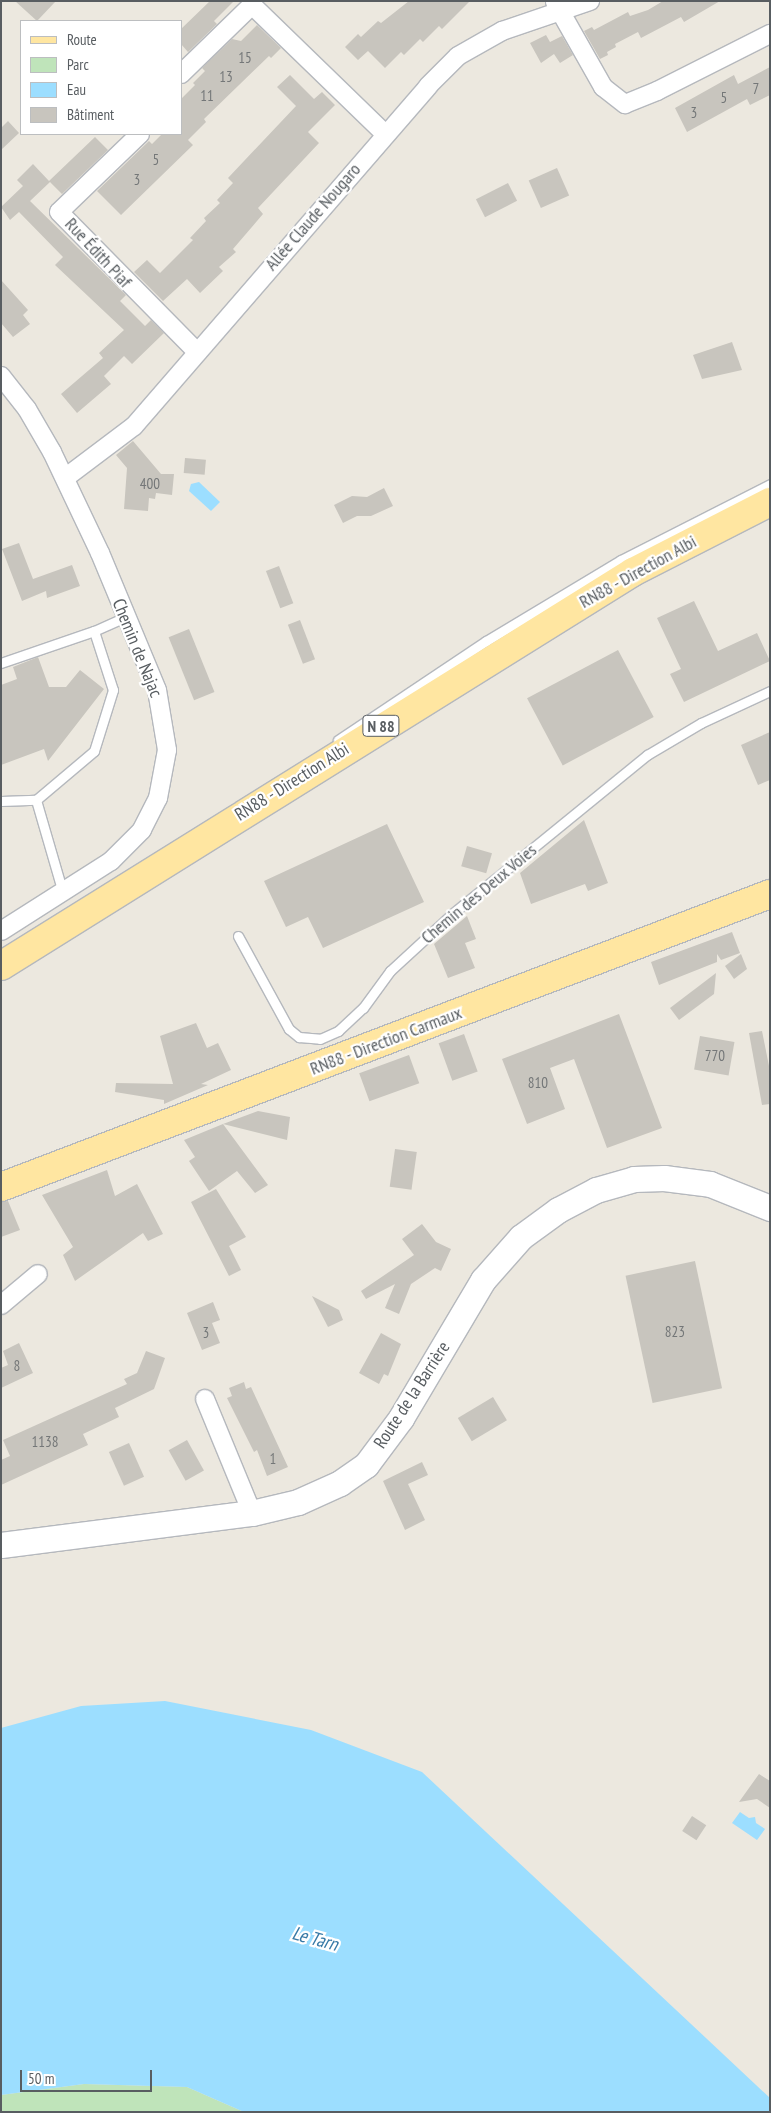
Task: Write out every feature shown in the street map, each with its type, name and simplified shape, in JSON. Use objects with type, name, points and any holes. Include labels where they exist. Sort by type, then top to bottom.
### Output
[{"type":"main road","name":"RN88 - Direction Albi","points":[[1,966],[632,572],[770,502]]},
{"type":"main road","name":"RN88 - Direction Carmaux","points":[[1,1187],[770,894]]},
{"type":"street","name":"Allée Claude Nougaro","points":[[65,478],[134,426],[385,134],[458,56],[502,31],[558,6],[590,1]]},
{"type":"street","points":[[182,73],[252,5],[385,134]]},
{"type":"street","points":[[558,6],[602,87],[625,104],[658,91],[770,34]]},
{"type":"street","name":"Rue Édith Piaf","points":[[139,135],[59,212],[197,352]]},
{"type":"street","name":"Chemin de Najac","points":[[1,376],[27,409],[65,478],[157,690],[167,750],[158,798],[142,830],[111,861],[1,931]]},
{"type":"street","name":"Route de la Barrière","points":[[1,1545],[252,1513],[298,1502],[340,1483],[366,1465],[401,1418],[483,1280],[522,1237],[558,1210],[596,1190],[634,1179],[664,1178],[710,1184],[770,1208]]},
{"type":"street","points":[[1,1305],[38,1274]]},
{"type":"street","points":[[204,1399],[252,1513]]},
{"type":"lane","points":[[327,748],[486,641],[621,560],[770,484]]},
{"type":"lane","points":[[1,663],[94,631],[125,616]]},
{"type":"lane","points":[[1,801],[36,800],[94,751],[113,690],[94,631]]},
{"type":"lane","name":"Chemin des Deux Voies","points":[[238,936],[289,1029],[300,1037],[320,1039],[338,1031],[363,1008],[390,971],[452,914],[647,755],[701,724],[770,691]]},
{"type":"lane","points":[[177,855],[304,765]]},
{"type":"lane","points":[[36,800],[63,893]]},
{"type":"green space","points":[[84,2084],[187,2087],[244,2112],[1,2112],[1,2095]]},
{"type":"water","points":[[199,482],[220,502],[211,511],[189,491],[191,484]]},
{"type":"water","name":"Le Tarn","points":[[165,1701],[311,1730],[422,1772],[770,2098],[770,2112],[244,2112],[187,2087],[84,2084],[1,2095],[1,1728],[81,1706]]},
{"type":"water","points":[[740,1812],[749,1818],[755,1817],[756,1823],[765,1829],[757,1840],[732,1823]]},
{"type":"building","points":[[15,1],[56,1],[36,20]]},
{"type":"building","points":[[210,1],[234,1],[214,21],[217,24],[188,52],[182,45],[182,28]]},
{"type":"building","points":[[409,1],[470,1],[442,29],[439,26],[423,42],[420,39],[404,55],[401,52],[385,68],[368,51],[358,60],[345,47],[358,34],[361,37],[378,21],[381,23]]},
{"type":"building","points":[[663,1],[720,1],[684,22],[681,17],[641,38],[638,32],[615,44],[616,47],[607,52],[608,55],[600,59],[584,31],[592,27],[594,30],[628,12],[630,16],[648,10]]},
{"type":"building","points":[[257,25],[281,48],[271,58],[269,56],[204,119],[206,122],[188,140],[193,145],[121,215],[97,191],[149,141],[152,144],[161,135],[182,135],[182,98],[205,71],[202,68],[232,39],[241,41]]},
{"type":"building","points":[[546,35],[550,42],[562,36],[573,55],[560,63],[554,54],[541,63],[530,43]]},
{"type":"building","points":[[770,67],[770,95],[750,105],[747,99],[687,132],[675,108],[734,75],[738,84]]},
{"type":"building","points":[[290,75],[314,99],[322,92],[335,105],[308,132],[319,143],[258,208],[263,214],[233,249],[236,252],[219,267],[223,271],[200,293],[187,279],[163,301],[134,272],[147,260],[160,273],[193,240],[190,238],[206,221],[204,218],[220,203],[217,200],[233,183],[228,178],[296,106],[277,87]]},
{"type":"building","points":[[8,121],[19,133],[1,150],[1,128]]},
{"type":"building","points":[[95,137],[108,150],[62,194],[50,182],[30,201],[126,295],[120,301],[145,326],[151,320],[164,333],[132,364],[124,356],[104,376],[111,384],[77,413],[61,394],[103,358],[99,353],[124,330],[55,265],[63,257],[19,212],[10,220],[1,207],[23,186],[17,180],[33,164],[49,181]]},
{"type":"building","points":[[557,168],[569,195],[541,208],[529,181]]},
{"type":"building","points":[[508,183],[517,201],[485,217],[476,199]]},
{"type":"building","points":[[1,280],[28,310],[23,315],[30,324],[13,337],[1,323]]},
{"type":"building","points":[[732,342],[742,370],[702,379],[693,355]]},
{"type":"building","points":[[133,441],[161,474],[174,474],[172,495],[156,493],[155,499],[149,498],[148,511],[124,509],[127,468],[116,455]]},
{"type":"building","points":[[185,458],[206,460],[205,475],[184,473]]},
{"type":"building","points":[[384,488],[393,506],[371,516],[357,516],[343,523],[334,505],[352,496],[367,497]]},
{"type":"building","points":[[19,543],[33,579],[72,565],[80,586],[47,598],[46,591],[22,601],[2,549]]},
{"type":"building","points":[[279,566],[293,603],[280,608],[266,571]]},
{"type":"building","points":[[694,601],[718,651],[757,633],[770,661],[684,702],[670,674],[681,669],[657,618]]},
{"type":"building","points":[[300,620],[315,659],[303,664],[288,625]]},
{"type":"building","points":[[189,629],[214,692],[194,700],[169,637]]},
{"type":"building","points":[[618,650],[654,717],[563,765],[527,698]]},
{"type":"building","points":[[38,657],[49,687],[66,687],[80,670],[104,689],[48,761],[44,749],[1,765],[1,685],[17,679],[13,667]]},
{"type":"building","points":[[770,732],[770,780],[758,785],[741,745]]},
{"type":"building","points":[[584,820],[608,883],[588,891],[585,884],[531,904],[520,873]]},
{"type":"building","points":[[387,824],[424,902],[323,948],[308,917],[286,927],[264,881]]},
{"type":"building","points":[[467,846],[492,853],[486,873],[461,866]]},
{"type":"building","points":[[467,916],[476,939],[465,943],[475,968],[448,978],[434,944]]},
{"type":"building","points":[[732,932],[740,953],[721,960],[717,954],[717,962],[659,985],[651,962]]},
{"type":"building","points":[[741,954],[747,969],[734,979],[725,966]]},
{"type":"building","points":[[716,973],[714,994],[679,1020],[670,1008]]},
{"type":"building","points":[[619,1014],[662,1128],[607,1148],[574,1059],[550,1068],[565,1109],[527,1124],[502,1059]]},
{"type":"building","points":[[196,1023],[207,1048],[218,1043],[231,1070],[201,1084],[208,1085],[164,1104],[164,1100],[115,1092],[116,1083],[173,1084],[160,1036]]},
{"type":"building","points":[[762,1031],[770,1071],[770,1104],[762,1105],[749,1033]]},
{"type":"building","points":[[464,1034],[478,1072],[452,1081],[439,1043]]},
{"type":"building","points":[[700,1036],[734,1042],[729,1076],[694,1069]]},
{"type":"building","points":[[409,1055],[419,1083],[369,1101],[359,1073]]},
{"type":"building","points":[[258,1111],[290,1117],[287,1140],[223,1124]]},
{"type":"building","points":[[223,1124],[268,1185],[255,1193],[237,1171],[209,1191],[189,1161],[195,1157],[184,1140]]},
{"type":"building","points":[[395,1149],[417,1152],[411,1190],[390,1187]]},
{"type":"building","points":[[107,1170],[115,1196],[137,1184],[163,1234],[148,1241],[143,1233],[75,1281],[63,1255],[73,1247],[42,1195]]},
{"type":"building","points":[[216,1189],[246,1237],[229,1246],[241,1270],[229,1276],[191,1202]]},
{"type":"building","points":[[8,1201],[20,1230],[1,1237],[1,1202]]},
{"type":"building","points":[[422,1224],[436,1242],[451,1249],[441,1271],[435,1268],[411,1284],[399,1314],[385,1308],[395,1284],[366,1299],[361,1291],[414,1255],[402,1239]]},
{"type":"building","points":[[695,1261],[722,1388],[653,1403],[626,1276]]},
{"type":"building","points":[[312,1296],[339,1310],[343,1320],[328,1327]]},
{"type":"building","points":[[213,1302],[220,1320],[212,1323],[220,1343],[202,1350],[187,1313]]},
{"type":"building","points":[[381,1333],[401,1344],[388,1376],[384,1374],[379,1384],[359,1373]]},
{"type":"building","points":[[19,1343],[33,1373],[1,1388],[1,1368],[8,1365],[3,1351]]},
{"type":"building","points":[[146,1351],[165,1358],[154,1389],[115,1408],[119,1417],[83,1434],[88,1445],[1,1485],[1,1460],[10,1456],[3,1440],[127,1384],[124,1379],[137,1373]]},
{"type":"building","points":[[244,1382],[246,1389],[251,1387],[288,1467],[267,1476],[257,1450],[254,1452],[227,1398],[232,1396],[229,1388]]},
{"type":"building","points":[[493,1397],[507,1420],[472,1441],[458,1418]]},
{"type":"building","points":[[187,1440],[204,1471],[186,1481],[169,1450]]},
{"type":"building","points":[[129,1443],[144,1477],[124,1486],[109,1452]]},
{"type":"building","points":[[422,1462],[428,1475],[408,1484],[425,1520],[405,1530],[383,1481]]},
{"type":"building","points":[[759,1774],[770,1781],[770,1808],[757,1799],[739,1802]]},
{"type":"building","points":[[692,1816],[706,1825],[696,1840],[682,1831]]}]
